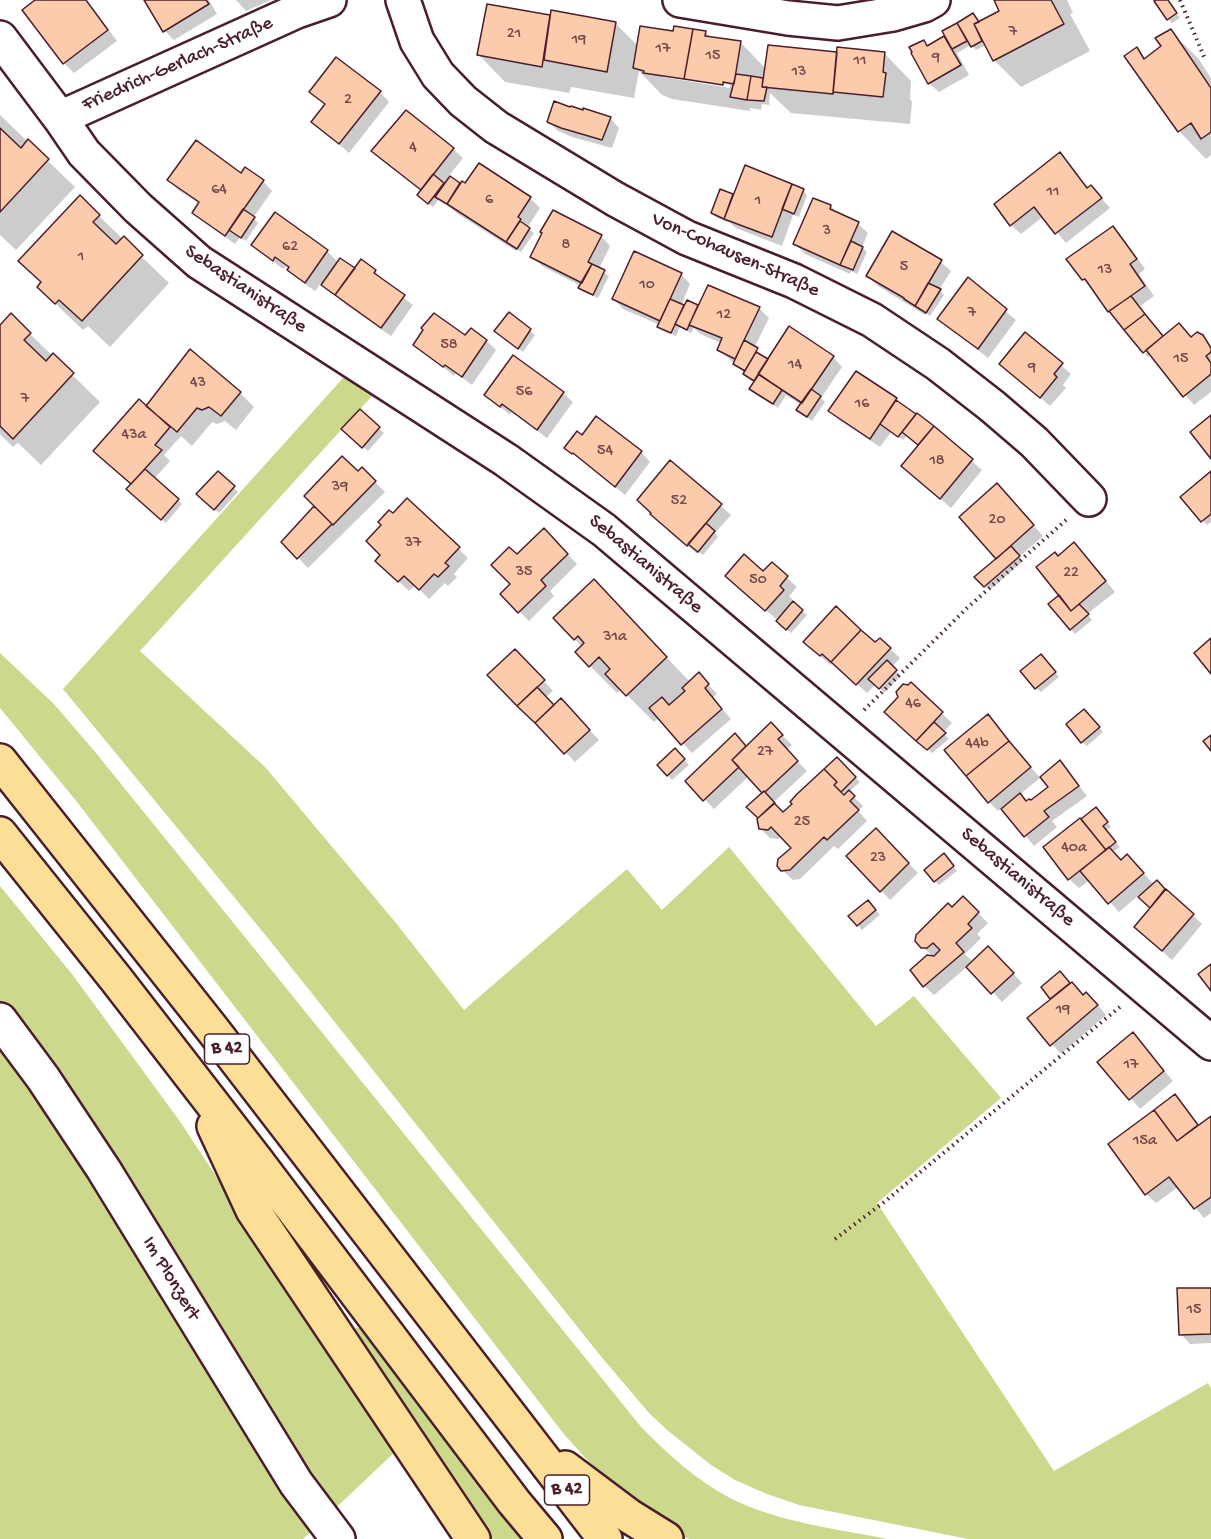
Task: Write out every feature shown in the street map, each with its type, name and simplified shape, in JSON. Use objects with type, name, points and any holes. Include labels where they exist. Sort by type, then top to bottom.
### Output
[{"type":"highway","name":"B 42","points":[[0,761],[213,1030],[605,1539]]},
{"type":"highway","name":"B 42","points":[[0,834],[256,1160],[545,1539]]},
{"type":"highway","points":[[192,1078],[253,1209],[473,1539]]},
{"type":"highway","points":[[528,1440],[629,1516],[666,1539]]},
{"type":"street","name":"Friedrich-Gerlach-Straße","points":[[60,118],[297,11],[329,0]]},
{"type":"street","name":"Von-Cohausen-Straße","points":[[403,0],[417,41],[438,75],[463,101],[496,127],[615,199],[687,237],[794,281],[872,320],[938,364],[992,406],[1034,442],[1089,499]]},
{"type":"street","points":[[680,0],[788,18],[838,23],[893,14],[933,0]]},
{"type":"street","name":"Sebastianistraße","points":[[0,38],[84,153],[138,208],[199,262],[496,453],[604,530],[1211,1043]]},
{"type":"street","name":"Im Plonzert","points":[[0,1020],[49,1087],[97,1160],[269,1440],[301,1490],[338,1539]]},
{"type":"path","points":[[1180,0],[1205,59]]},
{"type":"path","points":[[842,732],[967,608],[1089,499]]},
{"type":"path","points":[[835,1239],[883,1203],[1145,986]]},
{"type":"green space","points":[[344,377],[372,396],[140,651],[266,768],[396,923],[464,1010],[627,869],[662,910],[729,847],[876,1026],[914,996],[1001,1098],[877,1203],[1054,1471],[1208,1383],[1211,1388],[1211,1539],[968,1539],[799,1505],[735,1480],[711,1465],[649,1413],[599,1354],[267,937],[63,689]]},
{"type":"green space","points":[[0,653],[54,704],[96,753],[642,1428],[684,1467],[732,1499],[788,1519],[888,1539],[689,1539],[673,1532],[605,1480],[563,1433],[77,802],[0,708]]},
{"type":"green space","points":[[0,886],[72,974],[179,1120],[397,1450],[303,1539],[0,1539]]},
{"type":"green space","points":[[356,1328],[364,1328],[527,1539],[491,1539],[354,1332]]},
{"type":"building","points":[[35,0],[86,0],[108,30],[63,64],[22,10]]},
{"type":"building","points":[[144,0],[206,0],[209,4],[163,32]]},
{"type":"building","points":[[994,0],[1051,0],[1064,24],[993,61],[974,24],[999,11]]},
{"type":"building","points":[[1168,0],[1177,13],[1167,20],[1154,1]]},
{"type":"building","points":[[487,4],[550,15],[542,67],[477,55]]},
{"type":"building","points":[[551,10],[616,22],[607,72],[544,60]]},
{"type":"building","points":[[973,13],[979,22],[974,24],[982,41],[971,47],[957,23]]},
{"type":"building","points":[[957,23],[967,41],[952,49],[942,31]]},
{"type":"building","points":[[640,26],[673,31],[674,26],[693,29],[684,79],[643,73],[644,71],[633,68]]},
{"type":"building","points":[[693,29],[706,31],[705,36],[741,41],[734,84],[723,82],[723,85],[684,79]]},
{"type":"building","points":[[1171,29],[1211,88],[1211,132],[1201,139],[1191,123],[1178,132],[1124,56],[1137,47],[1144,59],[1161,46],[1155,38]]},
{"type":"building","points":[[944,36],[961,65],[928,84],[909,47],[924,40],[927,46]]},
{"type":"building","points":[[768,45],[837,52],[833,94],[762,87]]},
{"type":"building","points":[[837,47],[885,52],[883,72],[886,73],[883,97],[833,92]]},
{"type":"building","points":[[336,57],[381,91],[339,144],[311,122],[325,104],[309,92]]},
{"type":"building","points":[[736,74],[751,76],[747,100],[730,97]]},
{"type":"building","points":[[751,76],[763,78],[762,87],[767,87],[764,101],[747,100]]},
{"type":"building","points":[[554,101],[611,117],[602,140],[547,122]]},
{"type":"building","points":[[406,110],[454,148],[421,190],[371,151]]},
{"type":"building","points":[[0,128],[21,148],[28,139],[49,159],[0,212]]},
{"type":"building","points":[[196,140],[241,173],[245,167],[264,180],[225,236],[192,213],[199,202],[167,180]]},
{"type":"building","points":[[1060,152],[1087,188],[1091,185],[1102,198],[1055,234],[1034,207],[1010,226],[994,204]]},
{"type":"building","points":[[479,163],[531,197],[518,217],[521,219],[506,242],[447,204],[462,181],[465,183]]},
{"type":"building","points":[[745,165],[792,184],[772,237],[724,219]]},
{"type":"building","points":[[433,174],[444,183],[428,204],[417,195]]},
{"type":"building","points":[[450,176],[460,183],[447,204],[435,197]]},
{"type":"building","points":[[792,184],[804,189],[794,214],[782,209]]},
{"type":"building","points":[[720,189],[733,194],[724,219],[711,213]]},
{"type":"building","points":[[80,195],[100,215],[93,222],[116,244],[124,236],[143,255],[82,321],[59,300],[55,304],[37,287],[41,282],[18,261]]},
{"type":"building","points":[[813,198],[831,205],[830,209],[859,222],[840,265],[793,244]]},
{"type":"building","points":[[243,209],[255,217],[241,238],[229,230]]},
{"type":"building","points":[[553,210],[602,235],[588,262],[592,264],[582,283],[530,257],[542,233],[540,232]]},
{"type":"building","points":[[275,212],[328,250],[305,283],[287,270],[289,267],[275,257],[273,261],[251,245]]},
{"type":"building","points":[[520,221],[530,228],[517,249],[506,242]]},
{"type":"building","points":[[1113,226],[1137,259],[1130,264],[1145,286],[1108,312],[1085,279],[1082,280],[1066,259]]},
{"type":"building","points":[[892,231],[942,260],[915,306],[866,276]]},
{"type":"building","points":[[851,241],[863,247],[853,270],[840,265]]},
{"type":"building","points":[[634,251],[682,273],[660,321],[612,299]]},
{"type":"building","points":[[340,258],[355,268],[335,295],[321,285]]},
{"type":"building","points":[[361,259],[376,270],[374,273],[405,295],[381,328],[335,295]]},
{"type":"building","points":[[592,264],[605,270],[593,295],[578,288]]},
{"type":"building","points":[[968,277],[1007,309],[978,349],[937,319]]},
{"type":"building","points":[[928,283],[941,289],[926,313],[915,306]]},
{"type":"building","points":[[708,285],[760,307],[735,359],[717,350],[722,338],[689,325]]},
{"type":"building","points":[[1131,296],[1145,314],[1124,330],[1109,311]]},
{"type":"building","points":[[670,299],[684,305],[671,333],[657,327]]},
{"type":"building","points":[[687,300],[698,305],[687,330],[675,324]]},
{"type":"building","points":[[509,312],[531,329],[518,349],[494,331]]},
{"type":"building","points":[[11,313],[31,333],[24,340],[46,361],[53,353],[74,373],[13,439],[0,426],[0,325]]},
{"type":"building","points":[[434,313],[465,335],[471,328],[487,340],[462,377],[445,365],[443,367],[413,345],[423,330],[421,328]]},
{"type":"building","points":[[1145,314],[1163,336],[1143,353],[1124,330]]},
{"type":"building","points":[[1179,323],[1191,337],[1197,332],[1203,335],[1211,348],[1211,352],[1206,356],[1211,363],[1211,374],[1183,397],[1146,350]]},
{"type":"building","points":[[789,326],[834,356],[802,403],[758,374]]},
{"type":"building","points":[[1025,332],[1063,363],[1054,374],[1057,377],[1040,398],[999,364]]},
{"type":"building","points":[[744,340],[758,348],[745,371],[733,364]]},
{"type":"building","points":[[190,349],[241,392],[221,416],[209,407],[202,410],[197,408],[177,432],[146,406]]},
{"type":"building","points":[[756,352],[768,359],[754,381],[743,374]]},
{"type":"building","points":[[513,355],[564,392],[537,430],[502,404],[500,407],[484,395]]},
{"type":"building","points":[[856,371],[897,398],[870,439],[828,411]]},
{"type":"building","points":[[759,374],[782,390],[773,404],[749,389]]},
{"type":"building","points":[[811,389],[821,396],[807,417],[796,410]]},
{"type":"building","points":[[139,399],[170,427],[155,445],[162,450],[131,484],[93,451]]},
{"type":"building","points":[[896,400],[916,414],[898,437],[880,424]]},
{"type":"building","points":[[360,409],[380,427],[362,448],[341,429]]},
{"type":"building","points":[[917,413],[934,426],[918,445],[902,432]]},
{"type":"building","points":[[1211,415],[1211,459],[1190,432]]},
{"type":"building","points":[[596,416],[642,451],[615,487],[564,448],[577,431],[582,435]]},
{"type":"building","points":[[934,426],[973,459],[940,499],[901,466]]},
{"type":"building","points":[[342,456],[358,471],[362,467],[376,481],[333,525],[304,496]]},
{"type":"building","points":[[670,460],[722,504],[687,546],[637,500]]},
{"type":"building","points":[[145,469],[179,499],[161,520],[126,489]]},
{"type":"building","points":[[218,471],[235,486],[214,510],[196,494]]},
{"type":"building","points":[[1211,471],[1211,514],[1201,522],[1180,497]]},
{"type":"building","points":[[997,483],[1034,525],[996,559],[959,517]]},
{"type":"building","points":[[407,498],[460,547],[445,563],[449,566],[438,577],[434,574],[419,590],[404,576],[398,582],[375,561],[380,555],[366,541],[381,525],[378,522],[389,510],[393,513]]},
{"type":"building","points":[[314,506],[332,524],[297,559],[281,542]]},
{"type":"building","points":[[706,523],[715,531],[698,552],[688,544]]},
{"type":"building","points":[[544,528],[568,554],[541,580],[546,586],[518,613],[500,594],[510,584],[491,565],[509,547],[517,554]]},
{"type":"building","points":[[1074,542],[1106,581],[1071,611],[1036,567],[1055,552],[1058,556]]},
{"type":"building","points":[[1011,546],[1020,556],[984,587],[974,577]]},
{"type":"building","points":[[744,554],[763,571],[772,562],[788,576],[780,586],[784,590],[765,611],[725,576]]},
{"type":"building","points":[[594,579],[667,657],[626,696],[605,674],[610,669],[599,657],[589,667],[575,652],[584,643],[578,636],[574,640],[553,618]]},
{"type":"building","points":[[1059,595],[1071,611],[1079,604],[1089,614],[1070,630],[1048,604]]},
{"type":"building","points":[[793,601],[803,610],[786,630],[776,621]]},
{"type":"building","points":[[836,606],[861,630],[831,662],[803,642]]},
{"type":"building","points":[[861,630],[875,642],[880,638],[891,648],[856,685],[831,662]]},
{"type":"building","points":[[1211,638],[1211,674],[1194,653]]},
{"type":"building","points":[[515,649],[545,680],[517,706],[487,675]]},
{"type":"building","points":[[1041,654],[1056,672],[1035,689],[1020,671]]},
{"type":"building","points":[[887,660],[897,670],[879,689],[868,679]]},
{"type":"building","points":[[699,672],[709,684],[705,688],[722,709],[681,745],[649,708],[662,697],[669,705],[685,691],[682,688]]},
{"type":"building","points":[[911,682],[943,712],[916,741],[884,712],[898,697],[896,692],[903,684],[908,685]]},
{"type":"building","points":[[537,687],[554,705],[535,723],[517,706]]},
{"type":"building","points":[[561,698],[590,730],[564,754],[535,723]]},
{"type":"building","points":[[1084,709],[1100,727],[1081,743],[1066,724]]},
{"type":"building","points":[[988,714],[1009,741],[966,776],[944,750]]},
{"type":"building","points":[[771,722],[783,735],[778,739],[798,761],[762,793],[732,760]]},
{"type":"building","points":[[934,722],[946,733],[927,750],[916,741]]},
{"type":"building","points":[[735,733],[746,746],[732,760],[739,767],[703,801],[685,781]]},
{"type":"building","points":[[1211,735],[1211,751],[1203,741]]},
{"type":"building","points":[[1009,741],[1031,767],[988,803],[966,776]]},
{"type":"building","points":[[675,748],[685,759],[667,776],[657,765]]},
{"type":"building","points":[[837,757],[856,777],[841,792],[834,785],[837,782],[824,769]]},
{"type":"building","points":[[1060,760],[1079,786],[1044,811],[1049,817],[1024,837],[1001,809],[1020,793],[1026,801],[1031,800],[1048,787],[1040,777]]},
{"type":"building","points":[[824,769],[837,782],[834,785],[844,795],[849,790],[855,796],[850,801],[859,810],[827,840],[824,837],[790,870],[781,871],[777,866],[778,859],[791,848],[771,827],[768,830],[759,829],[757,819],[774,803],[783,812],[792,804],[790,802],[797,794]]},
{"type":"building","points":[[764,791],[775,803],[758,818],[746,807]]},
{"type":"building","points":[[1096,807],[1108,822],[1103,826],[1116,842],[1106,850],[1081,819]]},
{"type":"building","points":[[1080,818],[1106,850],[1068,880],[1043,847]]},
{"type":"building","points":[[876,828],[909,863],[880,892],[846,856]]},
{"type":"building","points":[[1109,847],[1121,860],[1127,854],[1144,873],[1108,904],[1080,871]]},
{"type":"building","points":[[944,853],[954,866],[934,882],[924,870]]},
{"type":"building","points":[[1157,880],[1165,889],[1150,908],[1138,897]]},
{"type":"building","points":[[1166,889],[1194,914],[1162,951],[1134,927]]},
{"type":"building","points":[[963,896],[979,912],[968,924],[972,928],[956,943],[964,952],[923,987],[910,970],[927,955],[934,956],[940,950],[933,943],[927,948],[921,948],[915,941],[916,935],[948,903],[952,907]]},
{"type":"building","points":[[868,900],[876,910],[857,926],[848,916]]},
{"type":"building","points":[[988,946],[1014,973],[991,994],[966,967]]},
{"type":"building","points":[[1211,964],[1211,991],[1198,974]]},
{"type":"building","points":[[1060,971],[1070,983],[1050,999],[1041,987]]},
{"type":"building","points":[[1072,982],[1083,995],[1086,992],[1098,1005],[1050,1046],[1027,1018]]},
{"type":"building","points":[[1133,1032],[1164,1071],[1129,1100],[1097,1062]]},
{"type":"building","points":[[1175,1094],[1198,1125],[1177,1141],[1154,1110]]},
{"type":"building","points":[[1154,1110],[1177,1141],[1211,1116],[1211,1197],[1194,1209],[1169,1177],[1145,1195],[1108,1144]]},
{"type":"building","points":[[1177,1288],[1211,1288],[1211,1334],[1179,1335]]}]
